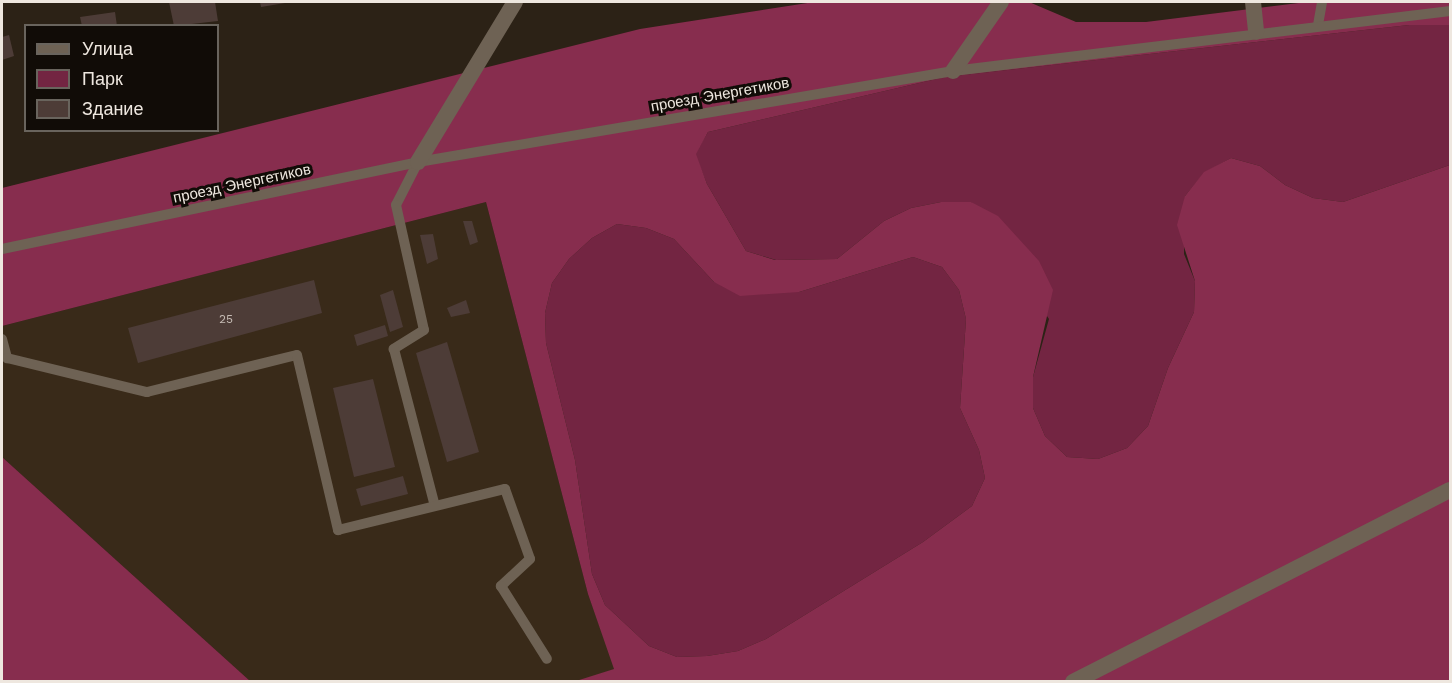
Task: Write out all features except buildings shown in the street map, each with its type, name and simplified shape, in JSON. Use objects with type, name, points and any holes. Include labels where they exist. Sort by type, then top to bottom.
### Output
[{"type":"street","points":[[418,162],[515,2]]},
{"type":"street","points":[[953,71],[1001,2]]},
{"type":"street","points":[[1253,2],[1256,32]]},
{"type":"street","points":[[1073,681],[1450,490]]},
{"type":"lane","points":[[1318,25],[1322,2]]},
{"type":"lane","name":"проезд Энергетиков","points":[[2,249],[418,162],[953,71],[1256,32],[1450,11]]},
{"type":"lane","points":[[418,162],[396,205],[424,330],[394,349],[435,506]]},
{"type":"lane","points":[[2,339],[7,358],[147,392],[297,355],[338,530],[505,489],[530,559],[501,586],[547,659]]},
{"type":"shaded area","points":[[814,2],[1029,2],[1076,22],[1146,22],[1307,2],[1450,2],[1450,25],[1409,25],[945,77],[708,132],[696,154],[707,184],[746,251],[775,260],[837,259],[884,221],[911,208],[941,202],[971,202],[998,216],[1039,261],[1053,290],[1033,377],[1033,408],[1045,436],[1067,457],[1098,459],[1127,448],[1148,426],[1168,368],[1194,312],[1195,281],[1177,225],[1185,196],[1204,172],[1231,158],[1260,166],[1285,185],[1313,198],[1343,202],[1450,165],[1450,681],[576,681],[614,669],[588,594],[486,202],[2,326],[2,188],[640,29]],"holes":[[[617,224],[646,228],[674,239],[714,282],[740,296],[799,292],[913,257],[942,267],[959,290],[966,319],[960,408],[979,450],[985,478],[972,506],[923,542],[766,639],[738,651],[707,656],[677,657],[649,646],[605,605],[592,574],[575,460],[546,343],[545,313],[552,283],[569,259],[592,238]]]},
{"type":"shaded area","points":[[486,202],[588,594],[615,669],[576,682],[250,681],[2,457],[2,326]]},
{"type":"shaded area","points":[[2,457],[250,681],[2,681]]},
{"type":"green space","points":[[1409,25],[1450,25],[1450,165],[1343,202],[1313,198],[1285,185],[1260,166],[1231,158],[1204,173],[1185,196],[1184,254],[1195,281],[1194,312],[1168,368],[1148,426],[1127,448],[1098,459],[1067,457],[1045,436],[1033,408],[1033,377],[1049,319],[971,202],[941,202],[911,208],[884,221],[837,259],[776,260],[746,251],[707,184],[695,154],[708,132],[945,77]]},
{"type":"green space","points":[[617,224],[646,228],[674,239],[714,282],[799,292],[913,257],[942,267],[959,290],[966,319],[960,408],[979,450],[985,478],[972,506],[923,542],[766,639],[738,651],[707,656],[677,657],[649,646],[605,605],[592,574],[575,460],[546,343],[545,313],[552,283],[569,259],[592,238]]}]
